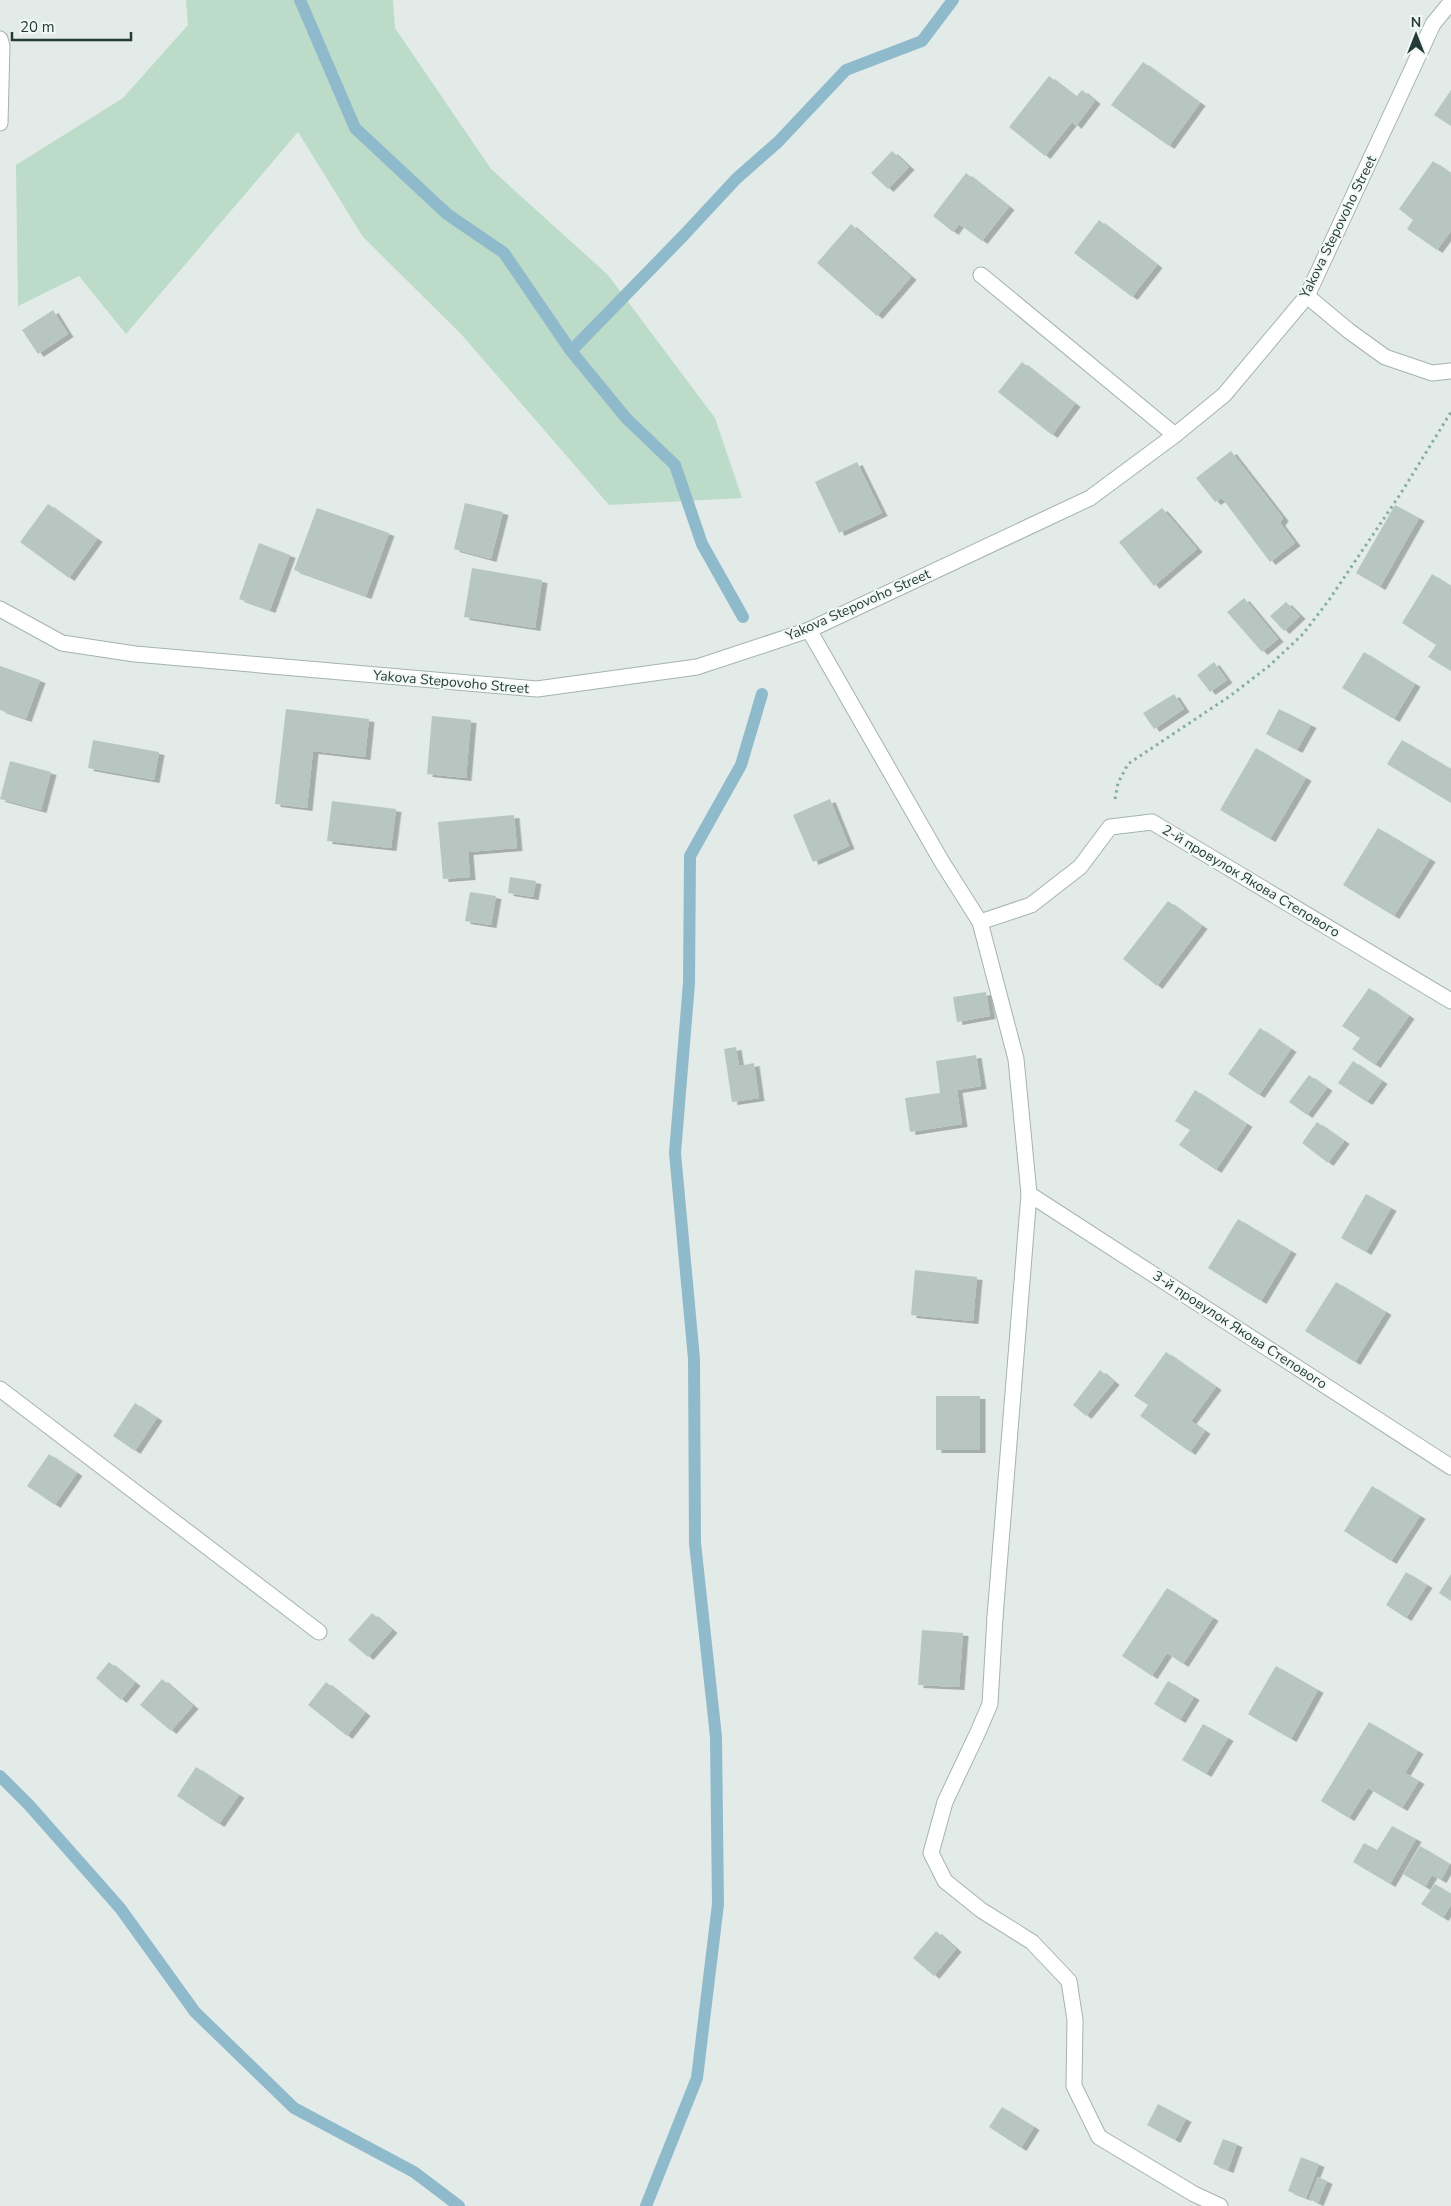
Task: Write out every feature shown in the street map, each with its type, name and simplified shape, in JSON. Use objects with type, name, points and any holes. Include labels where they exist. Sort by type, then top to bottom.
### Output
[{"type":"street","name":"Yakova Stepovoho Street","points":[[0,609],[62,642],[135,654],[537,689],[697,667],[809,630],[1090,498],[1175,435],[1224,395],[1308,296],[1433,24],[1451,2]]},
{"type":"street","points":[[0,39],[2,46],[0,123]]},
{"type":"street","points":[[981,275],[1175,435]]},
{"type":"street","points":[[1308,296],[1349,331],[1385,357],[1432,373],[1451,371]]},
{"type":"street","points":[[809,630],[942,862],[980,922],[1016,1059],[1029,1194],[995,1617],[990,1704],[945,1802],[931,1853],[945,1880],[981,1910],[1032,1942],[1068,1981],[1075,2020],[1074,2086],[1100,2137],[1194,2194],[1220,2206]]},
{"type":"street","name":"2-й провулок Якова Степового","points":[[1110,826],[1152,822],[1451,1001]]},
{"type":"street","points":[[980,922],[1031,905],[1080,867],[1110,826]]},
{"type":"street","name":"3-й провулок Якова Степового","points":[[1029,1194],[1451,1467]]},
{"type":"street","points":[[0,1389],[319,1632]]},
{"type":"path","points":[[1110,826],[1118,784],[1128,764],[1230,696],[1269,666],[1303,634],[1329,600],[1451,412]]},
{"type":"green space","points":[[186,0],[393,0],[395,28],[491,169],[608,275],[715,418],[742,498],[609,505],[461,334],[363,237],[298,132],[126,334],[79,276],[18,306],[16,165],[123,98],[188,25]]},
{"type":"building","points":[[1143,62],[1200,103],[1169,146],[1111,105]]},
{"type":"building","points":[[1049,76],[1076,97],[1082,90],[1095,101],[1076,126],[1072,122],[1045,156],[1009,127]]},
{"type":"building","points":[[1451,90],[1451,126],[1434,115]]},
{"type":"building","points":[[892,151],[909,167],[888,189],[871,173]]},
{"type":"building","points":[[1433,161],[1451,174],[1451,231],[1437,250],[1407,229],[1413,220],[1399,209]]},
{"type":"building","points":[[966,173],[1009,207],[982,241],[959,224],[953,232],[933,216]]},
{"type":"building","points":[[1099,220],[1157,265],[1132,297],[1074,253]]},
{"type":"building","points":[[851,224],[911,277],[877,316],[817,263]]},
{"type":"building","points":[[53,310],[68,334],[38,354],[22,330]]},
{"type":"building","points":[[1022,362],[1075,404],[1052,435],[998,392]]},
{"type":"building","points":[[1231,451],[1283,518],[1280,523],[1295,543],[1270,562],[1222,498],[1215,502],[1196,478]]},
{"type":"building","points":[[857,462],[882,513],[839,533],[815,482]]},
{"type":"building","points":[[465,503],[503,512],[491,559],[454,549]]},
{"type":"building","points":[[48,504],[97,539],[69,578],[20,542]]},
{"type":"building","points":[[1395,505],[1419,518],[1380,587],[1356,573]]},
{"type":"building","points":[[317,508],[389,533],[366,596],[294,570]]},
{"type":"building","points":[[1162,508],[1197,549],[1154,586],[1119,542]]},
{"type":"building","points":[[259,543],[290,555],[270,610],[239,599]]},
{"type":"building","points":[[472,568],[542,580],[535,628],[464,617]]},
{"type":"building","points":[[1432,574],[1451,586],[1451,671],[1428,657],[1436,645],[1402,623]]},
{"type":"building","points":[[1244,598],[1278,639],[1262,652],[1227,612]]},
{"type":"building","points":[[1286,602],[1300,616],[1284,631],[1270,616]]},
{"type":"building","points":[[1364,652],[1415,684],[1394,719],[1342,688]]},
{"type":"building","points":[[1214,662],[1227,680],[1210,692],[1197,675]]},
{"type":"building","points":[[0,666],[40,680],[26,719],[0,710]]},
{"type":"building","points":[[1174,694],[1184,709],[1154,729],[1143,713]]},
{"type":"building","points":[[286,709],[369,719],[365,757],[313,751],[307,808],[275,804]]},
{"type":"building","points":[[1279,709],[1311,725],[1297,750],[1266,734]]},
{"type":"building","points":[[432,716],[471,720],[466,778],[427,774]]},
{"type":"building","points":[[93,740],[159,752],[154,780],[88,768]]},
{"type":"building","points":[[1402,740],[1451,769],[1451,803],[1387,764]]},
{"type":"building","points":[[1256,748],[1306,778],[1270,839],[1220,810]]},
{"type":"building","points":[[10,761],[51,772],[41,810],[0,799]]},
{"type":"building","points":[[830,799],[849,846],[813,862],[793,815]]},
{"type":"building","points":[[332,801],[396,809],[391,848],[327,841]]},
{"type":"building","points":[[514,815],[517,848],[468,852],[470,877],[443,879],[438,822]]},
{"type":"building","points":[[1378,828],[1430,859],[1394,916],[1343,885]]},
{"type":"building","points":[[510,877],[536,881],[533,897],[508,893]]},
{"type":"building","points":[[470,892],[496,896],[491,925],[465,921]]},
{"type":"building","points":[[1168,901],[1202,926],[1157,986],[1123,959]]},
{"type":"building","points":[[1369,988],[1409,1016],[1375,1065],[1352,1049],[1360,1038],[1342,1026]]},
{"type":"building","points":[[986,992],[990,1016],[957,1022],[953,997]]},
{"type":"building","points":[[1260,1028],[1291,1049],[1259,1095],[1228,1074]]},
{"type":"building","points":[[736,1047],[739,1066],[754,1063],[759,1098],[732,1102],[724,1049]]},
{"type":"building","points":[[976,1055],[981,1086],[957,1090],[962,1124],[910,1132],[905,1098],[940,1093],[936,1061]]},
{"type":"building","points":[[1353,1061],[1382,1081],[1367,1102],[1338,1083]]},
{"type":"building","points":[[1309,1075],[1327,1088],[1307,1115],[1289,1102]]},
{"type":"building","points":[[1195,1090],[1247,1124],[1216,1170],[1179,1145],[1190,1130],[1175,1121]]},
{"type":"building","points":[[1317,1122],[1344,1141],[1328,1163],[1302,1143]]},
{"type":"building","points":[[1366,1194],[1391,1208],[1366,1252],[1341,1238]]},
{"type":"building","points":[[1238,1219],[1291,1251],[1261,1301],[1208,1268]]},
{"type":"building","points":[[915,1270],[977,1277],[973,1321],[911,1315]]},
{"type":"building","points":[[1336,1282],[1386,1312],[1355,1362],[1305,1331]]},
{"type":"building","points":[[1166,1352],[1216,1387],[1191,1421],[1205,1431],[1190,1452],[1140,1416],[1148,1405],[1134,1396]]},
{"type":"building","points":[[1100,1370],[1114,1382],[1086,1416],[1073,1405]]},
{"type":"building","points":[[936,1396],[980,1396],[980,1450],[936,1450]]},
{"type":"building","points":[[135,1403],[157,1418],[135,1451],[113,1436]]},
{"type":"building","points":[[49,1454],[77,1473],[55,1505],[27,1486]]},
{"type":"building","points":[[1372,1486],[1420,1516],[1391,1561],[1344,1531]]},
{"type":"building","points":[[1406,1572],[1427,1585],[1406,1618],[1386,1605]]},
{"type":"building","points":[[1451,1574],[1451,1601],[1439,1593]]},
{"type":"building","points":[[1167,1588],[1213,1618],[1183,1664],[1167,1653],[1152,1676],[1122,1656]]},
{"type":"building","points":[[372,1613],[392,1630],[368,1657],[348,1640]]},
{"type":"building","points":[[922,1630],[963,1633],[959,1687],[918,1685]]},
{"type":"building","points":[[109,1662],[135,1683],[121,1700],[96,1678]]},
{"type":"building","points":[[1276,1666],[1318,1690],[1291,1739],[1248,1714]]},
{"type":"building","points":[[162,1679],[193,1706],[171,1731],[140,1705]]},
{"type":"building","points":[[1168,1681],[1194,1697],[1180,1720],[1154,1704]]},
{"type":"building","points":[[326,1682],[365,1713],[347,1736],[308,1705]]},
{"type":"building","points":[[1369,1722],[1418,1751],[1405,1773],[1419,1781],[1402,1808],[1368,1788],[1349,1818],[1321,1801]]},
{"type":"building","points":[[1203,1724],[1228,1738],[1206,1774],[1182,1760]]},
{"type":"building","points":[[196,1767],[239,1795],[219,1824],[177,1796]]},
{"type":"building","points":[[1392,1826],[1416,1839],[1390,1884],[1353,1862],[1364,1843],[1377,1850]]},
{"type":"building","points":[[1420,1846],[1450,1864],[1441,1880],[1432,1875],[1425,1887],[1403,1874]]},
{"type":"building","points":[[1435,1884],[1451,1894],[1451,1905],[1443,1918],[1421,1904]]},
{"type":"building","points":[[936,1931],[956,1949],[934,1976],[913,1958]]},
{"type":"building","points":[[1158,2104],[1186,2119],[1175,2140],[1147,2125]]},
{"type":"building","points":[[1002,2107],[1034,2127],[1021,2148],[989,2127]]},
{"type":"building","points":[[1223,2139],[1237,2144],[1228,2170],[1213,2164]]},
{"type":"building","points":[[1301,2157],[1319,2164],[1306,2198],[1288,2191]]},
{"type":"building","points":[[1318,2177],[1327,2181],[1318,2203],[1309,2199]]},
{"type":"waterway","points":[[300,0],[355,128],[447,214],[504,253],[571,351],[626,418],[675,465],[702,544],[743,617]]},
{"type":"waterway","points":[[571,351],[736,179],[778,142],[846,70],[922,41],[953,0]]},
{"type":"waterway","points":[[646,2206],[697,2078],[718,1904],[716,1737],[695,1543],[694,1359],[675,1153],[689,983],[690,856],[741,765],[762,694]]},
{"type":"waterway","points":[[0,1776],[29,1805],[120,1908],[195,2012],[294,2108],[414,2172],[459,2206]]}]
